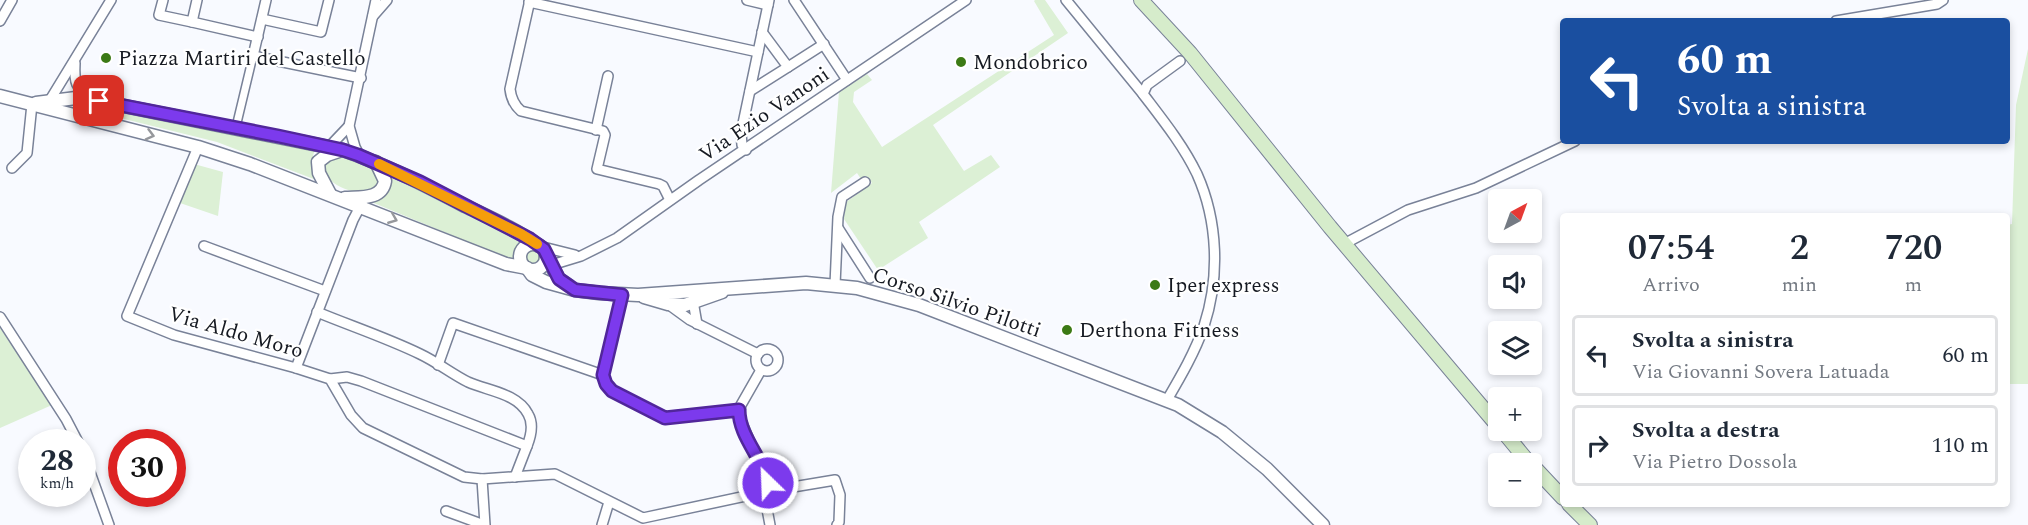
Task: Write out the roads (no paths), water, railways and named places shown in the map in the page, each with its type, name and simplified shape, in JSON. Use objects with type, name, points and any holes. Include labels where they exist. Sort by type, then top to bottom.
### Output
[{"type":"main road","points":[[1141,0],[1190,53],[1344,244],[1488,414]]},
{"type":"main road","points":[[1511,441],[1522,453]]},
{"type":"main road","points":[[1542,476],[1560,495]]},
{"type":"main road","points":[[1572,507],[1590,525]]},
{"type":"street","points":[[0,21],[12,0]]},
{"type":"street","points":[[50,100],[111,0]]},
{"type":"street","points":[[163,0],[159,15],[258,37]]},
{"type":"street","points":[[192,22],[197,0]]},
{"type":"street","points":[[237,127],[266,0]]},
{"type":"street","points":[[262,19],[321,32],[328,0]]},
{"type":"street","points":[[329,147],[349,126],[376,0]]},
{"type":"street","points":[[373,16],[387,0]]},
{"type":"street","points":[[746,150],[742,145],[741,133],[769,2],[747,0]]},
{"type":"street","points":[[794,0],[848,80]]},
{"type":"street","name":"Via Ezio Vanoni","points":[[554,270],[558,263],[581,256],[617,238],[966,0]]},
{"type":"street","points":[[1066,0],[1179,142],[1197,174],[1208,206],[1216,267],[1204,325],[1191,356],[1167,400]]},
{"type":"street","points":[[1854,18],[1937,4],[1943,0]]},
{"type":"street","points":[[670,200],[663,186],[597,169],[605,135],[603,131],[521,111],[513,100],[510,89],[529,1],[758,52]]},
{"type":"street","points":[[762,32],[788,67]]},
{"type":"street","points":[[750,91],[824,44]]},
{"type":"street","points":[[253,56],[361,78]]},
{"type":"street","points":[[75,61],[74,77],[77,86],[83,93],[99,101]]},
{"type":"street","points":[[1143,94],[1147,85],[1180,61]]},
{"type":"street","points":[[596,130],[608,76]]},
{"type":"street","points":[[63,79],[66,99],[72,115]]},
{"type":"street","points":[[0,96],[198,147],[335,196],[363,201],[378,194],[384,186],[384,176],[376,162]]},
{"type":"street","points":[[32,104],[76,98],[99,101],[237,127],[358,155],[521,234],[544,249],[559,279],[575,290]]},
{"type":"street","points":[[12,168],[27,153],[32,104]]},
{"type":"street","points":[[349,126],[358,155]]},
{"type":"street","points":[[1344,244],[1408,210],[1476,188],[1569,144]]},
{"type":"street","name":"Via Aldo Moro","points":[[198,147],[127,316],[174,335],[330,379],[347,378],[361,381],[527,446]]},
{"type":"street","points":[[335,196],[319,173],[318,162],[327,155],[343,150]]},
{"type":"street","points":[[835,285],[838,217],[842,197],[865,182]]},
{"type":"street","points":[[296,368],[363,201]]},
{"type":"street","name":"Corso Silvio Pilotti","points":[[363,201],[506,264],[527,268],[532,275],[546,282],[575,290],[638,295],[806,283],[857,288],[919,305],[1167,400],[1196,414],[1268,469],[1323,525]]},
{"type":"street","points":[[838,228],[870,278]]},
{"type":"street","points":[[546,257],[542,267],[535,270],[527,268],[522,263],[522,252],[530,245],[581,256]]},
{"type":"street","points":[[204,246],[325,291]]},
{"type":"street","name":"Corso Silvio Pilotti","points":[[638,295],[685,305],[740,286]]},
{"type":"street","points":[[698,324],[693,302],[683,290],[673,304],[682,315],[698,324],[758,354]]},
{"type":"street","points":[[622,295],[603,375],[612,391],[665,418],[739,410]]},
{"type":"street","points":[[317,312],[421,355],[469,382],[508,397],[520,405],[528,414],[531,424],[530,437],[514,477]]},
{"type":"street","points":[[0,317],[71,429]]},
{"type":"street","points":[[438,365],[453,322],[603,375]]},
{"type":"street","points":[[758,354],[768,349],[775,352],[778,358],[777,365],[772,371],[761,370]]},
{"type":"street","points":[[758,354],[757,364],[761,370]]},
{"type":"street","points":[[761,370],[739,410],[742,424],[766,474],[770,525]]},
{"type":"street","points":[[330,379],[351,415],[363,428],[464,477],[482,479],[555,474],[643,518],[835,480],[840,495],[837,525]]},
{"type":"street","points":[[446,511],[485,525],[482,479]]},
{"type":"street","points":[[96,489],[109,525]]},
{"type":"street","points":[[602,525],[609,502]]},
{"type":"place","name":"Piazza Martiri del Castello","points":[[106,58]]},
{"type":"place","name":"Mondobrico","points":[[961,62]]},
{"type":"place","name":"Iper express","points":[[1155,285]]},
{"type":"place","name":"Derthona Fitness","points":[[1067,330]]}]
